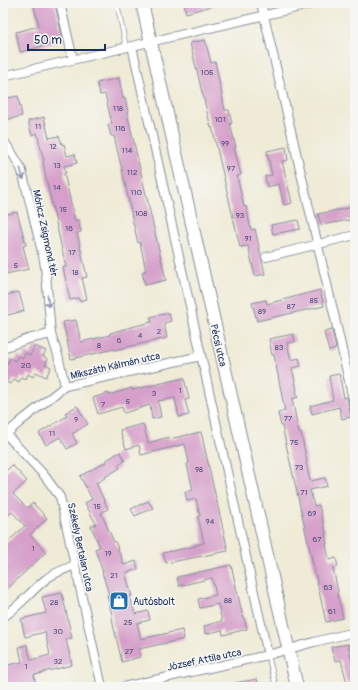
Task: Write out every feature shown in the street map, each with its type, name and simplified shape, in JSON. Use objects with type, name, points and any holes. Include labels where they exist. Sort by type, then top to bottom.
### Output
[{"type":"main road","name":"Pécsi utca","points":[[142,3],[297,687]]},
{"type":"street","points":[[60,3],[73,59]]},
{"type":"street","points":[[261,3],[355,408]]},
{"type":"street","points":[[3,76],[317,3]]},
{"type":"street","points":[[129,46],[201,356],[268,655]]},
{"type":"street","name":"Móricz Zsigmond tér","points":[[3,140],[13,154],[22,171],[44,260],[51,334],[66,386]]},
{"type":"street","points":[[266,257],[355,235]]},
{"type":"street","points":[[3,348],[28,339],[51,334]]},
{"type":"street","name":"Mikszáth Kálmán utca","points":[[4,434],[66,386],[201,356]]},
{"type":"street","name":"Székely Bertalan utca","points":[[4,434],[44,475],[60,497],[102,687]]},
{"type":"street","points":[[3,617],[47,579],[75,565]]},
{"type":"street","name":"József Attila utca","points":[[123,687],[268,655],[355,632]]},
{"type":"lane","points":[[117,3],[122,26],[129,46]]},
{"type":"lane","points":[[268,655],[276,687]]},
{"type":"building","points":[[33,3],[55,3],[63,41],[20,52],[16,32],[39,26]]},
{"type":"building","points":[[184,3],[212,3],[212,6],[186,13]]},
{"type":"building","points":[[205,40],[211,63],[215,62],[225,110],[229,110],[232,123],[230,123],[236,148],[234,148],[241,175],[237,176],[251,230],[255,229],[265,274],[255,276],[248,246],[240,247],[212,127],[211,128],[190,43]]},
{"type":"building","points":[[119,78],[123,99],[125,98],[127,113],[166,280],[145,285],[142,272],[146,271],[140,242],[138,243],[114,136],[111,136],[108,125],[112,124],[105,94],[100,95],[97,83]]},
{"type":"building","points":[[18,96],[22,116],[6,120],[3,99]]},
{"type":"building","points":[[44,117],[49,138],[59,136],[62,145],[64,144],[67,156],[75,154],[77,163],[64,166],[66,173],[64,173],[75,221],[78,220],[81,232],[77,233],[87,277],[82,278],[87,299],[79,301],[78,298],[70,300],[63,267],[66,267],[47,183],[44,161],[37,133],[32,135],[28,121]]},
{"type":"building","points":[[286,147],[288,160],[282,161],[292,203],[284,205],[279,184],[267,187],[265,176],[272,175],[267,151]]},
{"type":"building","points":[[353,207],[355,219],[321,225],[318,214]]},
{"type":"building","points":[[17,212],[26,245],[23,246],[29,269],[6,274],[3,261],[3,215]]},
{"type":"building","points":[[298,220],[300,229],[273,234],[271,225]]},
{"type":"building","points":[[320,290],[324,306],[257,321],[252,303],[266,300],[267,304]]},
{"type":"building","points":[[19,292],[24,311],[3,316],[3,296]]},
{"type":"building","points":[[169,313],[171,321],[164,323],[167,338],[71,359],[63,322],[76,320],[81,342],[152,322],[150,317]]},
{"type":"building","points":[[332,330],[336,349],[329,351],[324,332]]},
{"type":"building","points":[[293,334],[295,342],[287,343],[291,360],[299,358],[301,366],[292,368],[298,397],[292,399],[299,433],[301,433],[310,481],[325,478],[327,486],[310,490],[314,506],[319,505],[326,534],[329,560],[336,558],[338,567],[333,568],[343,618],[326,622],[278,413],[285,411],[274,355],[272,355],[269,339]]},
{"type":"building","points":[[35,346],[46,351],[43,356],[48,359],[45,364],[51,367],[46,377],[36,372],[33,377],[28,374],[26,379],[21,377],[19,382],[14,379],[11,384],[3,381],[3,361],[8,363],[10,358],[15,361],[18,356],[23,358],[25,353],[30,355]]},
{"type":"building","points":[[339,374],[344,398],[347,397],[351,417],[342,419],[339,407],[312,414],[310,406],[333,400],[329,376]]},
{"type":"building","points":[[184,378],[189,399],[185,400],[189,415],[179,417],[175,398],[158,401],[161,417],[152,419],[150,405],[124,413],[122,407],[98,414],[93,398],[108,393],[109,395],[132,388],[132,390]]},
{"type":"building","points":[[77,406],[88,424],[72,434],[77,443],[67,449],[60,437],[46,445],[39,433],[67,416],[65,413]]},
{"type":"building","points":[[143,424],[148,443],[169,437],[169,439],[201,432],[228,551],[166,563],[163,553],[204,543],[198,517],[200,516],[196,499],[187,501],[185,492],[193,490],[187,464],[189,463],[185,444],[141,455],[139,445],[126,449],[120,430]]},
{"type":"building","points":[[120,452],[125,461],[118,465],[120,468],[96,483],[108,509],[101,513],[114,542],[115,541],[124,565],[136,561],[138,569],[125,573],[132,596],[130,596],[135,614],[148,611],[150,620],[137,623],[141,639],[182,630],[184,639],[139,649],[140,657],[122,662],[107,595],[109,595],[95,549],[100,547],[91,526],[96,524],[85,503],[92,499],[80,476],[106,462],[105,461]]},
{"type":"building","points":[[12,465],[27,481],[13,494],[27,508],[33,503],[47,518],[30,535],[46,552],[3,593],[3,546],[25,526],[12,512],[3,520],[3,472],[5,472]]},
{"type":"building","points":[[148,501],[153,508],[135,516],[131,509]]},
{"type":"building","points":[[231,565],[247,629],[223,635],[222,630],[205,634],[204,626],[222,621],[218,604],[200,608],[198,599],[216,595],[212,578],[179,586],[177,577]]},
{"type":"building","points":[[62,593],[72,638],[66,639],[72,665],[34,675],[36,685],[28,687],[3,687],[3,666],[22,662],[19,647],[27,645],[31,660],[50,655],[45,632],[25,637],[21,619],[46,613],[42,597]]},
{"type":"building","points":[[348,644],[353,667],[355,667],[355,682],[347,683],[341,660],[335,661],[331,647]]},
{"type":"building","points":[[257,679],[259,687],[234,687],[234,683]]},
{"type":"place","name":"Autósbolt","points":[[119,601]]}]
